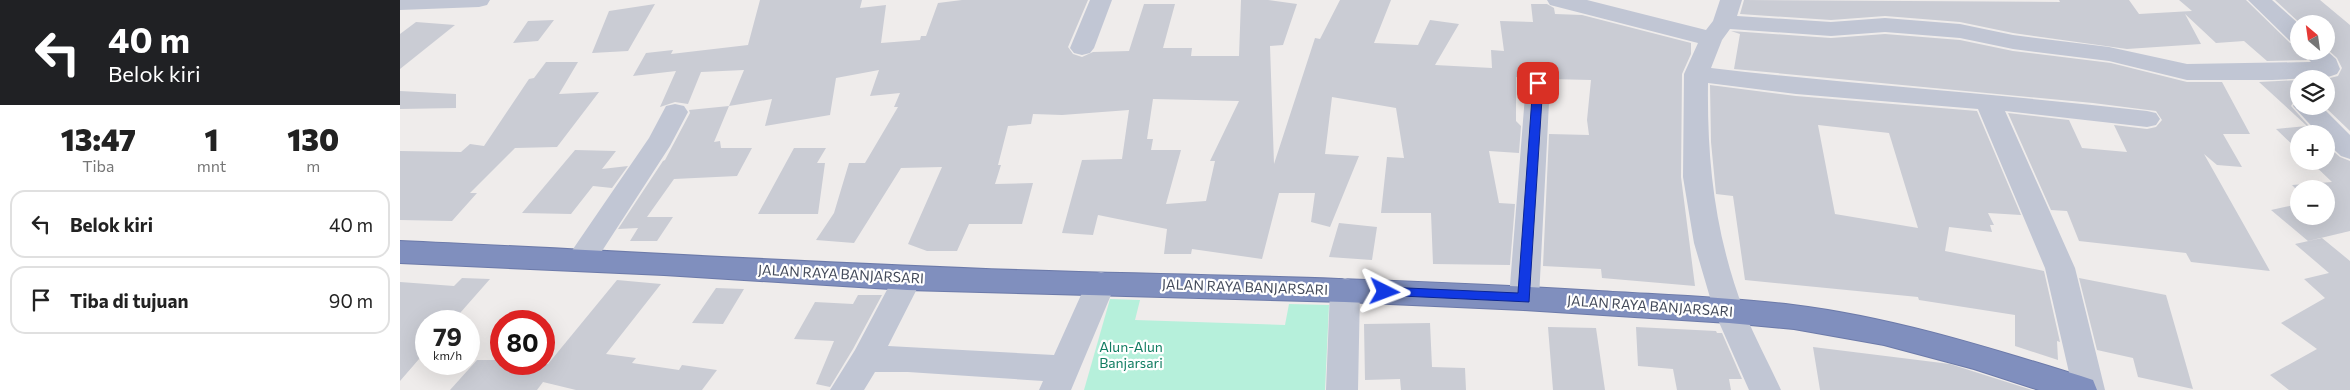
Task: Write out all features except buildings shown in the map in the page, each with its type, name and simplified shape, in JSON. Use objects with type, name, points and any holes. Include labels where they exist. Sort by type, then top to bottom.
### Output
[{"type":"highway","name":"JALAN RAYA BANJARSARI","points":[[400,252],[581,260],[907,279],[1345,290],[1524,298],[1794,317],[1884,333],[1974,356],[2081,390]]},
{"type":"street","points":[[400,3],[479,0]]},
{"type":"street","points":[[1082,48],[1101,0]]},
{"type":"street","points":[[1558,0],[1722,20],[1831,29],[1885,24],[1960,31],[2013,42],[2110,54],[2177,71],[2258,72],[2328,70],[2327,64],[2323,60]]},
{"type":"street","points":[[2259,0],[2290,29]]},
{"type":"street","points":[[1722,20],[1696,74],[1697,178],[1708,243],[1729,312],[1765,390]]},
{"type":"street","points":[[2258,72],[2290,93]]},
{"type":"street","points":[[1696,74],[1796,86],[1988,102],[2147,119]]},
{"type":"street","points":[[1524,298],[1538,83]]},
{"type":"street","points":[[1988,102],[2060,268],[2089,390]]},
{"type":"street","points":[[581,260],[661,140],[675,112]]},
{"type":"street","points":[[2315,115],[2350,150]]},
{"type":"street","points":[[846,390],[866,359],[907,279]]},
{"type":"street","points":[[866,359],[908,359],[1059,380],[1101,283]]},
{"type":"street","points":[[1342,390],[1345,290]]},
{"type":"green space","name":"Alun-Alun Banjarsari","points":[[1110,299],[1140,300],[1135,320],[1285,325],[1289,304],[1329,305],[1325,390],[1084,390]]},
{"type":"route","points":[[1385,292],[1524,298],[1538,83]]}]
